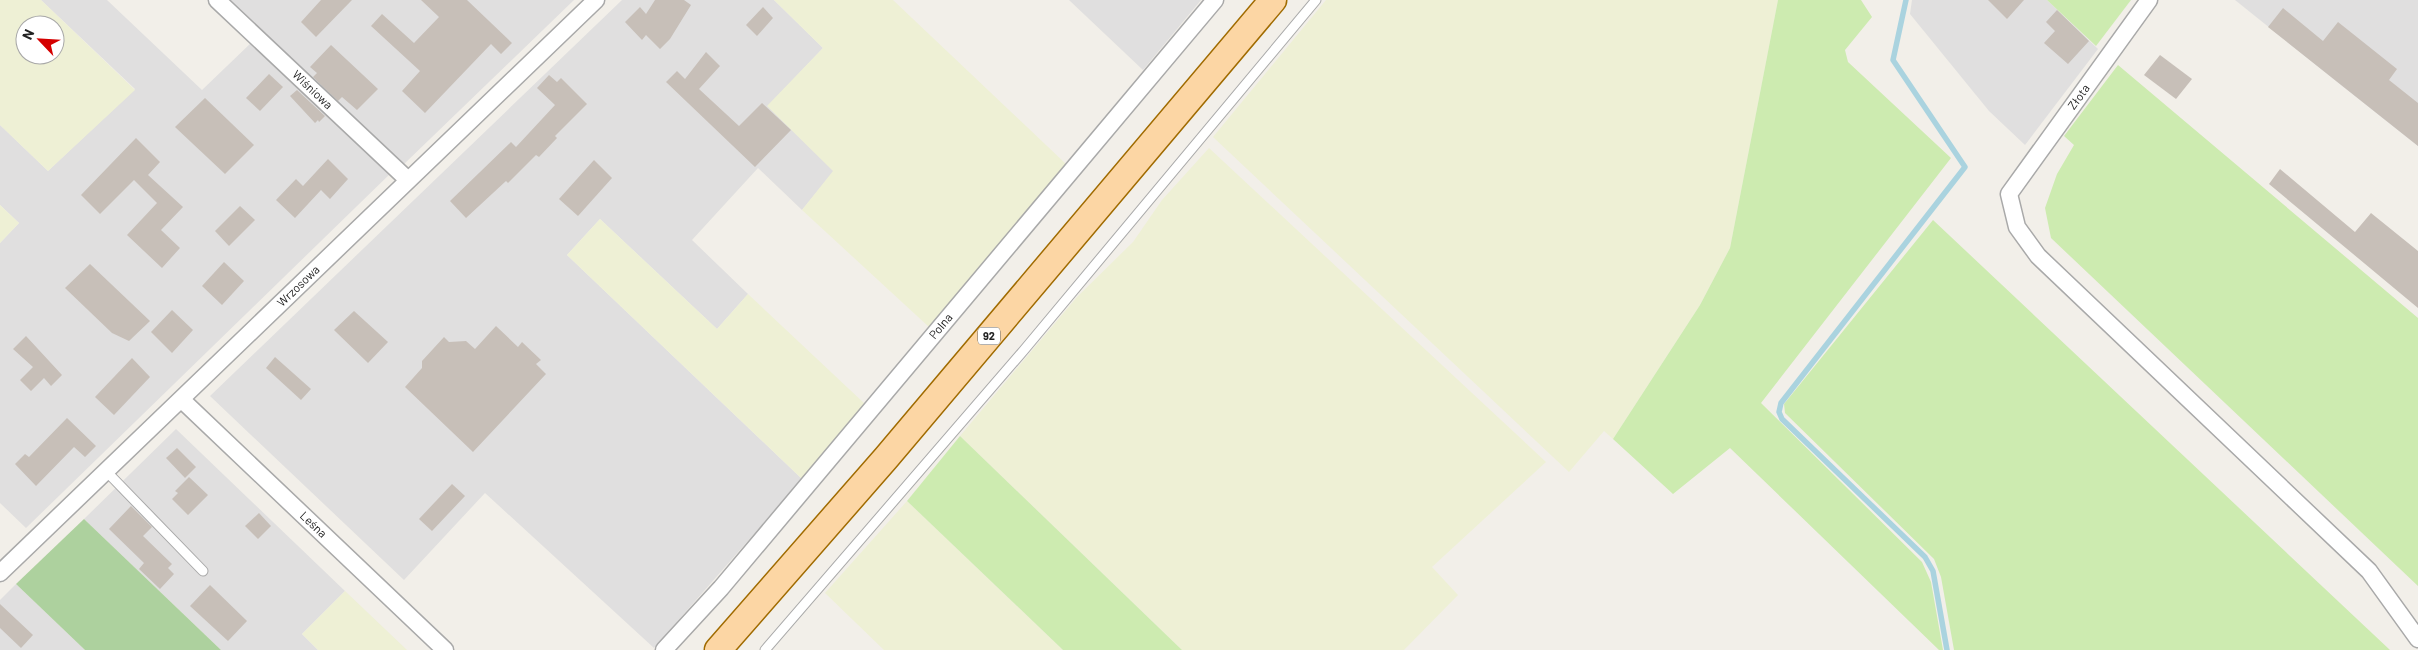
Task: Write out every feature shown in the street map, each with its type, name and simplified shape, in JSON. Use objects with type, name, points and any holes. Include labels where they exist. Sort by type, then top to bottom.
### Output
[{"type":"main road","name":"92","points":[[718,650],[886,458],[1273,0]]},
{"type":"street","name":"Wiśniowa","points":[[217,0],[408,180]]},
{"type":"street","name":"Wrzosowa","points":[[0,573],[596,0]]},
{"type":"street","name":"Polna","points":[[664,650],[720,588],[1215,0]]},
{"type":"street","name":"Złota","points":[[2149,0],[2009,194],[2017,226],[2038,256],[2369,571],[2418,639]]},
{"type":"street","name":"Leśna","points":[[182,400],[445,650]]},
{"type":"lane","points":[[765,650],[1024,350],[1316,0]]},
{"type":"lane","points":[[106,471],[203,571]]},
{"type":"shaded area","points":[[41,0],[107,0],[202,90],[252,42],[393,171],[26,528],[0,503],[0,243],[19,223],[0,205],[0,125],[48,171],[135,89],[65,23],[65,15],[57,15]]},
{"type":"shaded area","points":[[226,0],[574,0],[402,166]]},
{"type":"shaded area","points":[[622,0],[774,0],[823,48],[768,106],[834,171],[802,210],[758,168],[692,240],[748,294],[717,329],[600,219],[567,255],[802,479],[654,648],[485,493],[404,580],[210,396]]},
{"type":"shaded area","points":[[1069,0],[1201,0],[1143,70]]},
{"type":"shaded area","points":[[1912,0],[2047,0],[2098,49],[2025,145],[1989,111],[1910,14]]},
{"type":"shaded area","points":[[2235,0],[2418,0],[2418,146],[2341,85]]},
{"type":"shaded area","points":[[176,429],[345,591],[302,634],[318,650],[221,650],[84,519]]},
{"type":"shaded area","points":[[16,584],[85,650],[0,650],[0,600]]},
{"type":"green space","points":[[0,0],[41,0],[57,15],[15,15],[15,65],[65,65],[65,23],[135,90],[48,171],[0,125]]},
{"type":"green space","points":[[774,0],[893,0],[1066,164],[929,327],[802,210],[833,171],[767,106],[823,48]]},
{"type":"green space","points":[[1326,0],[1778,0],[1730,248],[1700,305],[1613,439],[1604,431],[1569,472],[1213,137]]},
{"type":"green space","points":[[1778,0],[1861,0],[1872,17],[1845,50],[1848,62],[1951,158],[1761,403],[1922,562],[1931,582],[1943,650],[1939,650],[1730,448],[1673,494],[1613,439],[1700,305],[1730,248]]},
{"type":"green space","points":[[2047,0],[2131,0],[2096,46]]},
{"type":"green space","points":[[2118,65],[2418,318],[2418,586],[2051,238],[2045,208],[2057,174],[2074,145],[2064,136]]},
{"type":"green space","points":[[1209,148],[1546,462],[1432,567],[1458,595],[1404,650],[1182,650],[960,436],[1077,297],[1133,242],[1162,200]]},
{"type":"green space","points":[[0,205],[19,223],[0,243]]},
{"type":"green space","points":[[600,219],[717,329],[748,294],[865,404],[802,479],[567,255]]},
{"type":"green space","points":[[1933,220],[2390,650],[1954,650],[1941,577],[1934,559],[1785,413],[1784,404]]},
{"type":"green space","points":[[960,436],[1182,650],[1063,650],[907,501]]},
{"type":"green space","points":[[907,501],[1063,650],[884,650],[825,593]]},
{"type":"green space","points":[[84,519],[221,650],[85,650],[16,584]]},
{"type":"green space","points":[[345,591],[407,650],[318,650],[302,634]]},
{"type":"building","points":[[321,0],[352,0],[316,37],[301,22]]},
{"type":"building","points":[[421,0],[467,0],[512,43],[501,54],[491,44],[425,113],[402,91],[420,71],[371,26],[382,14],[414,43],[439,17]]},
{"type":"building","points":[[655,0],[684,0],[691,5],[670,39],[660,49],[646,35],[642,40],[625,22],[640,7],[646,14]]},
{"type":"building","points":[[1988,0],[2024,0],[2007,19]]},
{"type":"building","points":[[763,7],[773,18],[757,36],[746,25]]},
{"type":"building","points":[[2283,8],[2323,41],[2338,22],[2397,69],[2389,80],[2418,103],[2418,146],[2268,27]]},
{"type":"building","points":[[2057,10],[2089,41],[2068,64],[2044,43],[2055,31],[2046,22]]},
{"type":"building","points":[[331,45],[378,89],[357,110],[342,97],[338,101],[313,77],[317,73],[310,67]]},
{"type":"building","points":[[706,52],[720,66],[699,89],[739,126],[762,103],[791,130],[755,167],[666,82],[677,71],[685,79]]},
{"type":"building","points":[[2160,55],[2192,79],[2176,99],[2144,75]]},
{"type":"building","points":[[269,74],[283,87],[260,111],[246,98]]},
{"type":"building","points":[[549,75],[557,82],[561,78],[587,104],[555,136],[557,138],[539,157],[536,155],[508,183],[506,181],[466,218],[450,201],[511,142],[516,147],[555,105],[537,88]]},
{"type":"building","points":[[297,90],[325,116],[319,122],[318,120],[315,123],[290,96]]},
{"type":"building","points":[[205,98],[254,145],[225,174],[175,127]]},
{"type":"building","points":[[136,138],[160,162],[148,175],[183,207],[161,230],[180,248],[162,268],[127,235],[157,203],[134,180],[100,214],[81,195]]},
{"type":"building","points":[[328,159],[348,179],[330,199],[321,190],[295,218],[276,200],[296,179],[303,186]]},
{"type":"building","points":[[594,160],[612,178],[578,216],[559,199]]},
{"type":"building","points":[[2280,169],[2355,232],[2371,213],[2418,251],[2418,308],[2269,184]]},
{"type":"building","points":[[240,206],[255,220],[229,246],[215,231]]},
{"type":"building","points":[[224,262],[244,281],[222,305],[202,286]]},
{"type":"building","points":[[90,264],[150,321],[129,341],[112,333],[65,288]]},
{"type":"building","points":[[172,310],[193,330],[172,353],[151,332]]},
{"type":"building","points":[[354,311],[388,342],[368,363],[334,330]]},
{"type":"building","points":[[496,326],[518,347],[522,342],[541,360],[536,364],[546,374],[473,452],[405,387],[422,368],[422,361],[444,337],[449,342],[466,341],[475,349]]},
{"type":"building","points":[[26,336],[62,375],[51,386],[44,378],[31,391],[20,380],[33,367],[13,349]]},
{"type":"building","points":[[275,357],[311,389],[301,400],[266,368]]},
{"type":"building","points":[[132,358],[150,377],[114,415],[95,397]]},
{"type":"building","points":[[67,418],[96,446],[85,457],[74,447],[36,486],[15,464],[25,454],[29,457]]},
{"type":"building","points":[[177,448],[196,467],[185,478],[166,458]]},
{"type":"building","points":[[189,477],[208,495],[188,515],[172,499],[178,493],[175,491]]},
{"type":"building","points":[[452,484],[465,496],[432,531],[419,519]]},
{"type":"building","points":[[131,506],[152,527],[143,536],[172,564],[168,568],[174,574],[160,589],[139,569],[144,563],[109,529]]},
{"type":"building","points":[[259,513],[271,526],[258,539],[245,526]]},
{"type":"building","points":[[210,585],[247,621],[228,641],[190,606]]},
{"type":"building","points":[[0,604],[33,635],[21,648],[0,628]]},
{"type":"waterway","points":[[1906,0],[1893,60],[1965,167],[1781,403],[1779,412],[1782,419],[1925,557],[1933,571],[1947,650]]}]
